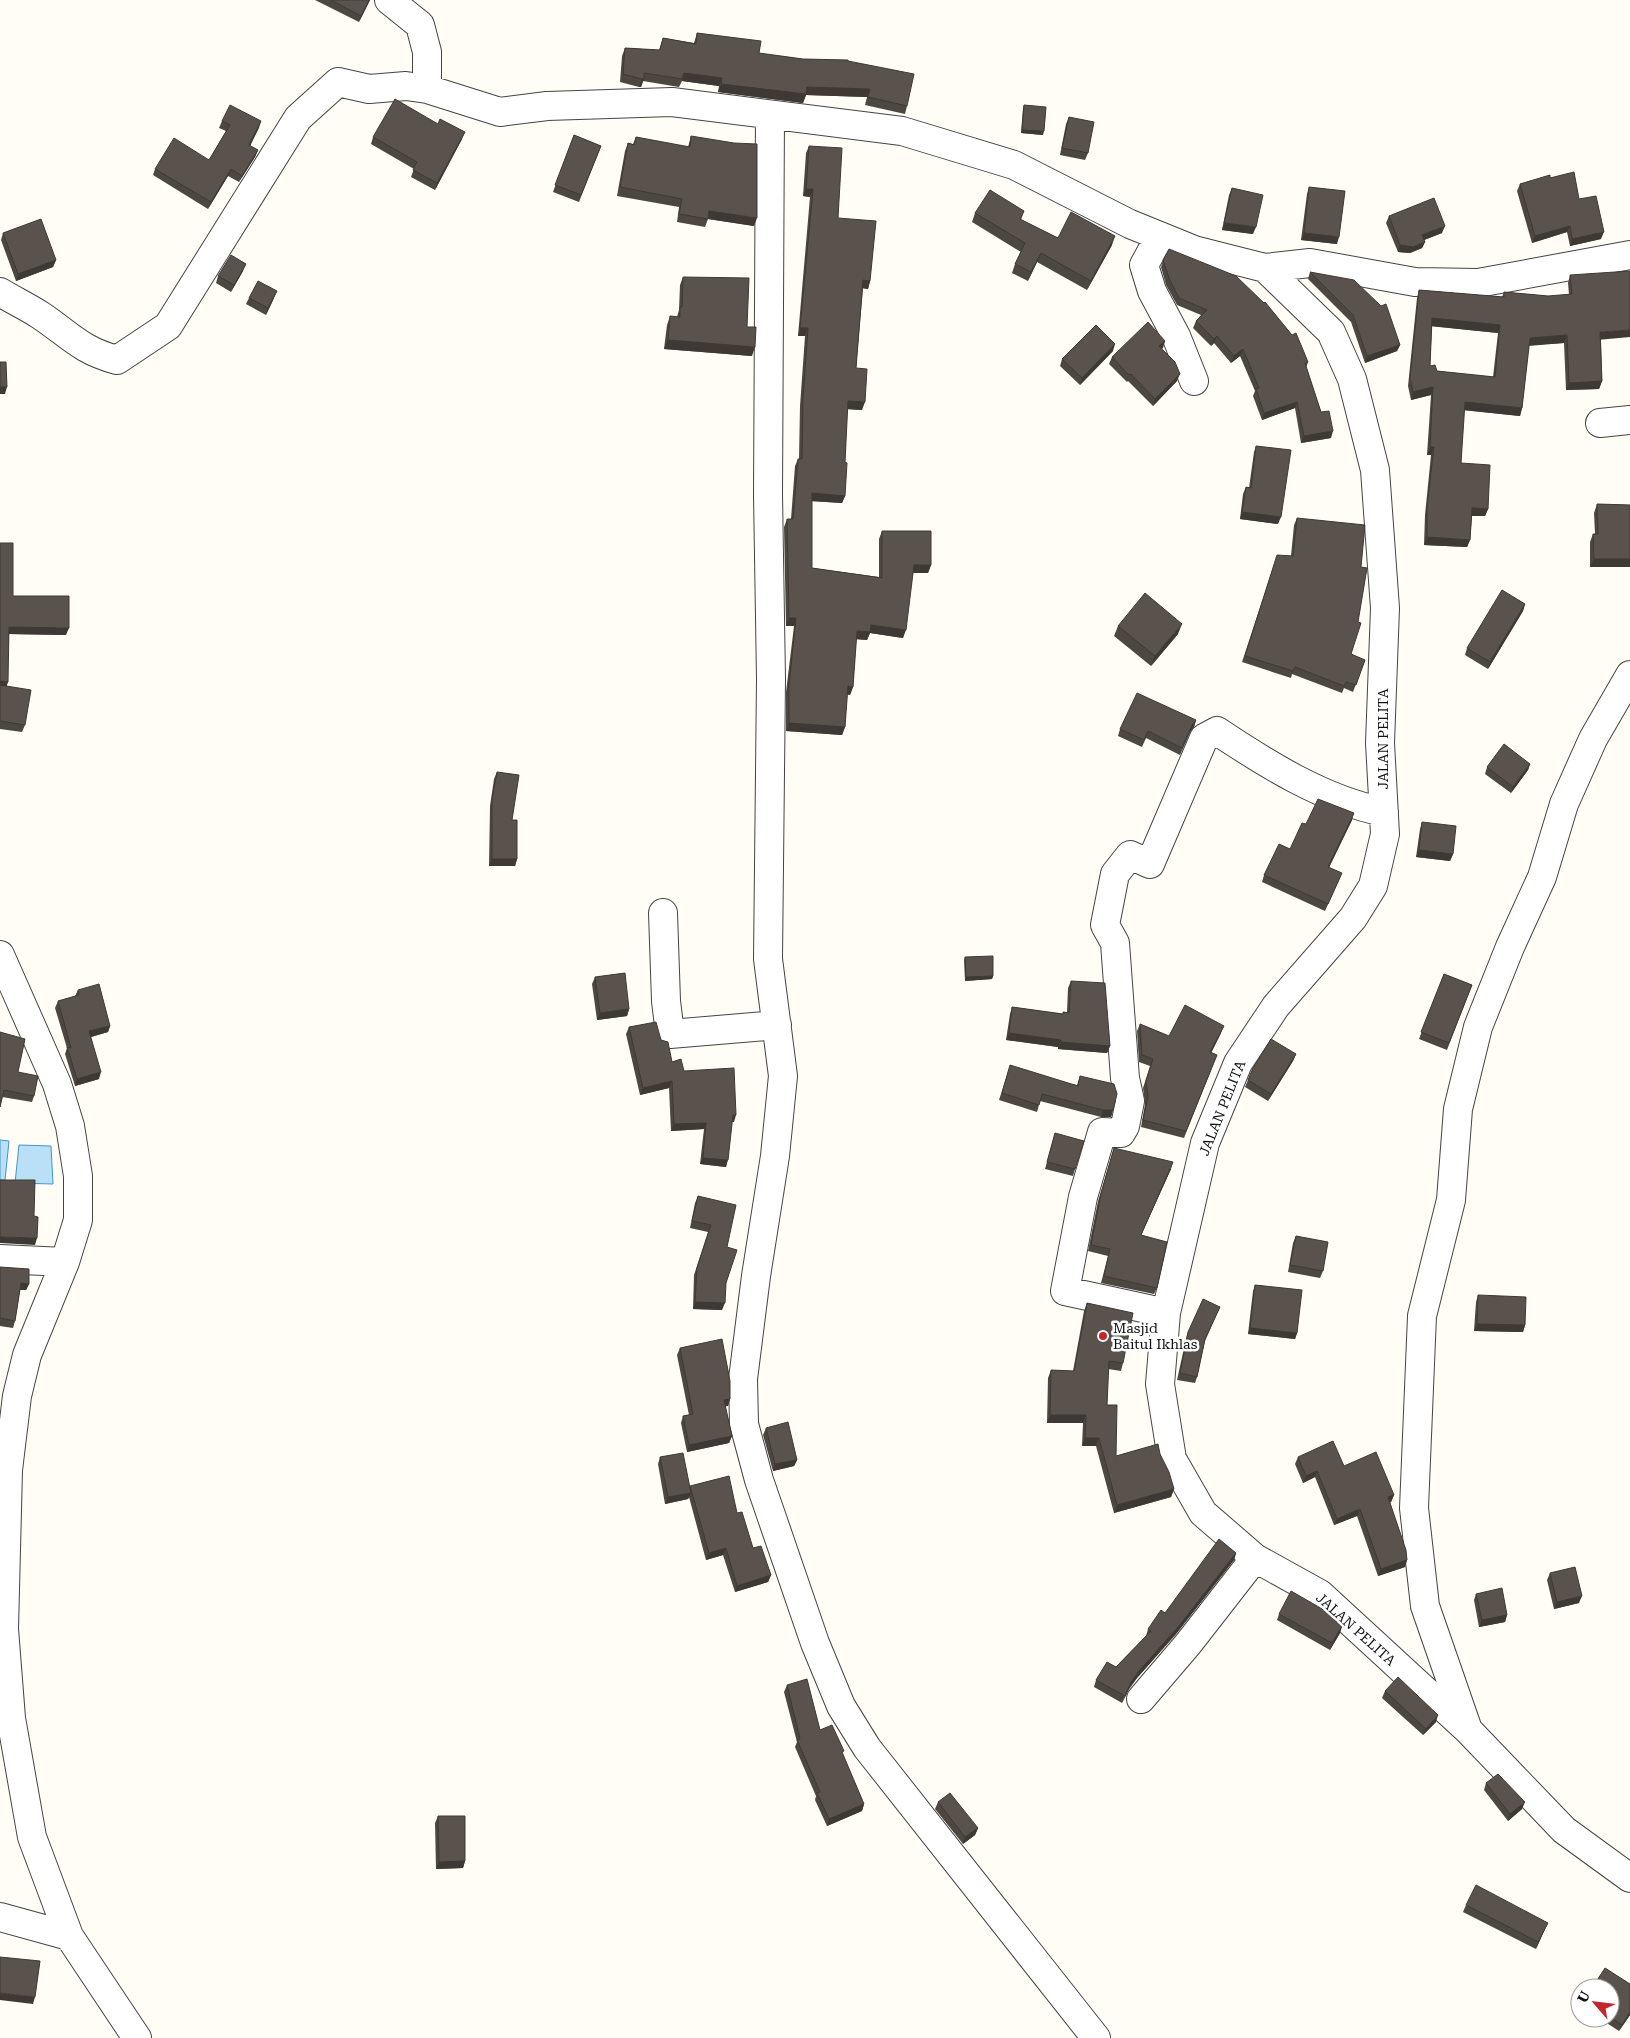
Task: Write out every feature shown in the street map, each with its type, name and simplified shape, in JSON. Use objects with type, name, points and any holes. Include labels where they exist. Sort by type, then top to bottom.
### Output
[{"type":"street","points":[[389,0],[420,25],[427,52],[427,89]]},
{"type":"street","points":[[0,292],[41,315],[77,343],[96,354],[116,360],[168,326],[298,118],[338,82],[369,88],[406,86],[427,89],[500,112],[547,106],[672,102],[902,131],[1014,165],[1130,224],[1194,250],[1265,268],[1310,263],[1415,282],[1478,283],[1630,254]]},
{"type":"street","points":[[770,115],[768,494],[771,679],[768,959],[783,1076],[777,1138],[756,1276],[743,1379],[744,1424],[759,1480],[815,1644],[846,1714],[867,1748],[1096,2038]]},
{"type":"street","points":[[1160,236],[1144,266],[1152,290],[1176,336],[1194,382]]},
{"type":"street","name":"JALAN PELITA","points":[[1265,268],[1331,332],[1352,379],[1375,470],[1385,608],[1380,743],[1385,834],[1373,886],[1353,918],[1276,1006],[1238,1063],[1205,1143],[1166,1313],[1160,1384],[1172,1459],[1203,1513],[1255,1558],[1320,1594],[1469,1731],[1564,1830],[1630,1878]]},
{"type":"street","points":[[1600,422],[1630,420]]},
{"type":"street","points":[[1469,1731],[1425,1606],[1414,1508],[1422,1316],[1451,1200],[1458,1109],[1478,1028],[1510,947],[1542,877],[1564,804],[1578,771],[1593,739],[1630,675]]},
{"type":"street","points":[[1166,1313],[1065,1291],[1083,1197],[1102,1132],[1121,1133],[1125,1126],[1130,1101],[1125,1078],[1115,943],[1105,925],[1115,874],[1130,855],[1150,864],[1204,738],[1217,731],[1250,753],[1310,786],[1366,808],[1384,812]]},
{"type":"street","points":[[663,913],[666,1001],[670,1034],[777,1025]]},
{"type":"street","points":[[0,955],[58,1084],[70,1126],[78,1176],[78,1220],[65,1262],[25,1363],[17,1396],[4,1486],[4,1629],[11,1718],[32,1837],[69,1936],[137,2038]]},
{"type":"street","points":[[0,1259],[65,1262]]},
{"type":"street","points":[[1141,1699],[1188,1644],[1255,1558]]},
{"type":"street","points":[[0,1917],[69,1936]]},
{"type":"water","points":[[0,1140],[9,1141],[5,1180],[0,1180]]},
{"type":"water","points":[[19,1145],[51,1146],[53,1184],[15,1183]]},
{"type":"building","points":[[331,0],[369,0],[361,16]]},
{"type":"building","points":[[697,33],[761,41],[759,53],[803,59],[848,60],[914,74],[907,106],[868,97],[870,89],[807,87],[806,94],[721,84],[722,78],[684,73],[682,79],[644,73],[644,79],[642,79],[623,74],[625,48],[660,50],[663,38],[696,44]]},
{"type":"building","points":[[395,99],[438,124],[440,119],[465,132],[437,183],[413,170],[417,162],[373,137]]},
{"type":"building","points":[[230,105],[261,121],[249,145],[258,150],[242,176],[231,169],[211,202],[155,169],[174,138],[209,160],[230,125],[222,121]]},
{"type":"building","points":[[1024,105],[1046,107],[1044,131],[1022,130]]},
{"type":"building","points":[[1069,117],[1094,122],[1088,153],[1062,148]]},
{"type":"building","points":[[574,135],[601,146],[581,195],[555,185]]},
{"type":"building","points":[[691,136],[734,143],[757,144],[757,218],[709,211],[708,219],[679,214],[682,199],[620,187],[628,143],[634,145],[636,137],[690,147]]},
{"type":"building","points":[[809,146],[842,148],[838,218],[876,221],[870,281],[863,280],[856,368],[867,369],[865,402],[848,401],[845,496],[812,493],[812,568],[882,578],[882,531],[931,531],[931,565],[914,565],[906,630],[871,625],[870,632],[857,631],[853,687],[848,686],[845,727],[789,723],[789,685],[796,618],[789,618],[787,519],[793,519],[798,459],[802,459],[803,398],[808,328],[800,328],[813,189],[806,189]]},
{"type":"building","points":[[1574,172],[1579,199],[1596,196],[1604,232],[1572,239],[1570,226],[1535,236],[1520,184],[1550,175],[1550,178]]},
{"type":"building","points":[[1309,187],[1345,191],[1339,237],[1304,233]]},
{"type":"building","points":[[1232,188],[1263,195],[1256,227],[1224,223]]},
{"type":"building","points":[[990,190],[1024,211],[1020,219],[1058,238],[1071,212],[1115,236],[1091,281],[1041,253],[1031,272],[1015,264],[1025,243],[975,213]]},
{"type":"building","points":[[1434,198],[1445,226],[1422,235],[1425,242],[1413,247],[1400,245],[1389,216]]},
{"type":"building","points":[[41,219],[56,260],[18,274],[3,233]]},
{"type":"building","points":[[1169,249],[1236,276],[1265,302],[1292,335],[1296,333],[1308,362],[1305,363],[1321,412],[1329,411],[1333,431],[1304,436],[1297,402],[1264,413],[1256,389],[1259,388],[1243,349],[1234,356],[1217,336],[1214,339],[1196,321],[1207,310],[1179,298],[1163,260]]},
{"type":"building","points":[[231,255],[246,264],[234,285],[218,276]]},
{"type":"building","points":[[1630,271],[1630,330],[1600,332],[1602,381],[1569,383],[1567,335],[1530,338],[1522,408],[1465,402],[1461,463],[1490,465],[1488,509],[1472,508],[1470,540],[1427,537],[1427,507],[1434,447],[1430,447],[1433,387],[1413,392],[1410,378],[1419,290],[1504,297],[1504,292],[1548,296],[1572,294],[1570,275]],"holes":[[[1432,318],[1500,325],[1495,377],[1437,371],[1435,365],[1430,366]]]},
{"type":"building","points":[[1310,272],[1354,280],[1381,306],[1386,304],[1400,345],[1367,356],[1353,315]]},
{"type":"building","points":[[683,277],[749,278],[747,327],[756,327],[755,347],[668,340],[670,316],[680,317]]},
{"type":"building","points":[[258,281],[277,291],[268,308],[249,298]]},
{"type":"building","points":[[1148,322],[1165,341],[1159,346],[1175,362],[1180,374],[1155,399],[1112,357]]},
{"type":"building","points":[[1096,325],[1115,344],[1082,378],[1062,359]]},
{"type":"building","points":[[0,362],[6,362],[7,387],[0,387]]},
{"type":"building","points":[[1256,446],[1291,450],[1281,517],[1242,512],[1246,487],[1251,488]]},
{"type":"building","points":[[1597,504],[1630,505],[1630,559],[1594,559],[1593,534],[1598,534]]},
{"type":"building","points":[[1297,518],[1365,525],[1361,567],[1367,568],[1358,622],[1361,623],[1351,654],[1365,660],[1356,685],[1346,682],[1344,686],[1295,667],[1293,671],[1245,656],[1277,555],[1293,556]]},
{"type":"building","points":[[0,543],[13,543],[13,596],[69,596],[69,628],[9,627],[8,682],[0,681]]},
{"type":"building","points":[[1502,590],[1525,604],[1490,662],[1467,648]]},
{"type":"building","points":[[1145,593],[1182,624],[1155,656],[1118,626]]},
{"type":"building","points":[[0,685],[31,690],[25,725],[0,721]]},
{"type":"building","points":[[1137,693],[1196,720],[1182,748],[1148,731],[1144,740],[1120,729]]},
{"type":"building","points":[[1504,744],[1530,764],[1513,787],[1487,767]]},
{"type":"building","points":[[497,772],[519,775],[512,820],[517,820],[517,859],[492,859],[492,799]]},
{"type":"building","points":[[1318,799],[1354,813],[1328,867],[1342,873],[1328,904],[1264,875],[1279,844],[1290,849],[1302,823],[1306,824]]},
{"type":"building","points":[[1422,822],[1456,826],[1453,854],[1419,850]]},
{"type":"building","points":[[993,956],[993,976],[966,977],[965,957]]},
{"type":"building","points":[[625,973],[629,1009],[600,1013],[595,977]]},
{"type":"building","points":[[1444,974],[1472,985],[1449,1043],[1421,1032]]},
{"type":"building","points":[[1071,981],[1105,983],[1110,1046],[1061,1042],[1061,1040],[1009,1033],[1012,1007],[1063,1014],[1063,1012],[1069,1013]]},
{"type":"building","points":[[99,984],[110,1026],[89,1031],[101,1072],[77,1079],[67,1047],[71,1048],[58,1001],[79,995],[78,990]]},
{"type":"building","points":[[1185,1005],[1224,1026],[1210,1052],[1217,1055],[1186,1131],[1143,1120],[1148,1097],[1146,1081],[1153,1059],[1142,1055],[1140,1024],[1169,1036]]},
{"type":"building","points":[[656,1022],[661,1040],[668,1042],[672,1062],[681,1059],[684,1071],[734,1068],[736,1115],[733,1115],[728,1160],[703,1158],[706,1123],[674,1124],[672,1081],[643,1088],[629,1027]]},
{"type":"building","points":[[0,1032],[25,1039],[18,1072],[38,1076],[34,1096],[4,1090],[0,1107]]},
{"type":"building","points":[[1271,1039],[1296,1054],[1271,1094],[1248,1080],[1253,1068]]},
{"type":"building","points":[[1010,1065],[1078,1086],[1080,1076],[1114,1084],[1117,1094],[1113,1110],[1103,1110],[1042,1094],[1039,1105],[1002,1093]]},
{"type":"building","points":[[1055,1133],[1084,1141],[1075,1169],[1047,1162]]},
{"type":"building","points":[[1114,1148],[1173,1162],[1141,1235],[1167,1242],[1157,1288],[1104,1276],[1110,1249],[1091,1245],[1101,1194]]},
{"type":"building","points":[[0,1180],[35,1180],[34,1216],[38,1217],[37,1238],[0,1237]]},
{"type":"building","points":[[698,1196],[736,1205],[727,1247],[737,1250],[726,1283],[725,1303],[695,1302],[697,1268],[711,1225],[692,1221]]},
{"type":"building","points":[[1296,1236],[1328,1242],[1323,1271],[1290,1265]]},
{"type":"building","points":[[0,1267],[29,1269],[29,1284],[21,1283],[15,1321],[0,1318]]},
{"type":"building","points":[[1255,1285],[1302,1290],[1297,1333],[1250,1328]]},
{"type":"building","points":[[1478,1295],[1526,1297],[1525,1325],[1477,1324]]},
{"type":"building","points":[[1203,1299],[1220,1307],[1205,1339],[1197,1377],[1180,1373],[1188,1332]]},
{"type":"building","points":[[1087,1303],[1133,1313],[1123,1363],[1109,1361],[1107,1405],[1117,1405],[1116,1456],[1158,1444],[1174,1489],[1117,1505],[1099,1438],[1085,1438],[1086,1415],[1050,1415],[1051,1370],[1074,1371]]},
{"type":"building","points":[[722,1339],[730,1381],[730,1399],[724,1400],[732,1436],[689,1445],[683,1416],[693,1414],[680,1348]]},
{"type":"building","points":[[788,1422],[797,1460],[775,1464],[766,1428]]},
{"type":"building","points":[[1333,1441],[1344,1466],[1376,1452],[1394,1495],[1388,1497],[1406,1550],[1407,1560],[1381,1569],[1360,1509],[1337,1519],[1317,1471],[1306,1476],[1298,1457]]},
{"type":"building","points":[[683,1453],[691,1493],[668,1497],[660,1457]]},
{"type":"building","points":[[729,1476],[737,1513],[742,1512],[753,1548],[761,1546],[771,1575],[737,1586],[726,1548],[709,1553],[690,1486]]},
{"type":"building","points":[[1219,1539],[1236,1553],[1178,1627],[1139,1671],[1131,1682],[1125,1696],[1096,1680],[1107,1662],[1116,1667],[1151,1631],[1148,1629],[1161,1610],[1165,1613]]},
{"type":"building","points":[[1575,1567],[1582,1596],[1557,1602],[1550,1573]]},
{"type":"building","points":[[1502,1588],[1507,1615],[1482,1620],[1476,1594]]},
{"type":"building","points":[[1291,1591],[1324,1610],[1342,1626],[1332,1643],[1279,1614]]},
{"type":"building","points":[[1398,1677],[1438,1715],[1426,1729],[1385,1691]]},
{"type":"building","points":[[807,1679],[820,1730],[832,1725],[864,1804],[829,1819],[817,1793],[820,1792],[797,1740],[800,1739],[787,1685]]},
{"type":"building","points":[[1498,1774],[1525,1802],[1510,1814],[1486,1783]]},
{"type":"building","points":[[950,1793],[978,1828],[965,1837],[938,1802]]},
{"type":"building","points":[[438,1816],[465,1816],[465,1861],[439,1862]]},
{"type":"building","points":[[1476,1885],[1548,1923],[1538,1942],[1466,1905]]},
{"type":"building","points":[[0,1957],[40,1961],[35,1997],[0,1993]]},
{"type":"building","points":[[1605,1968],[1630,1984],[1630,2012],[1622,2025],[1620,2024],[1620,1978],[1598,1978]]},
{"type":"place","name":"Masjid Baitul Ikhlas","points":[[1103,1336]]}]
